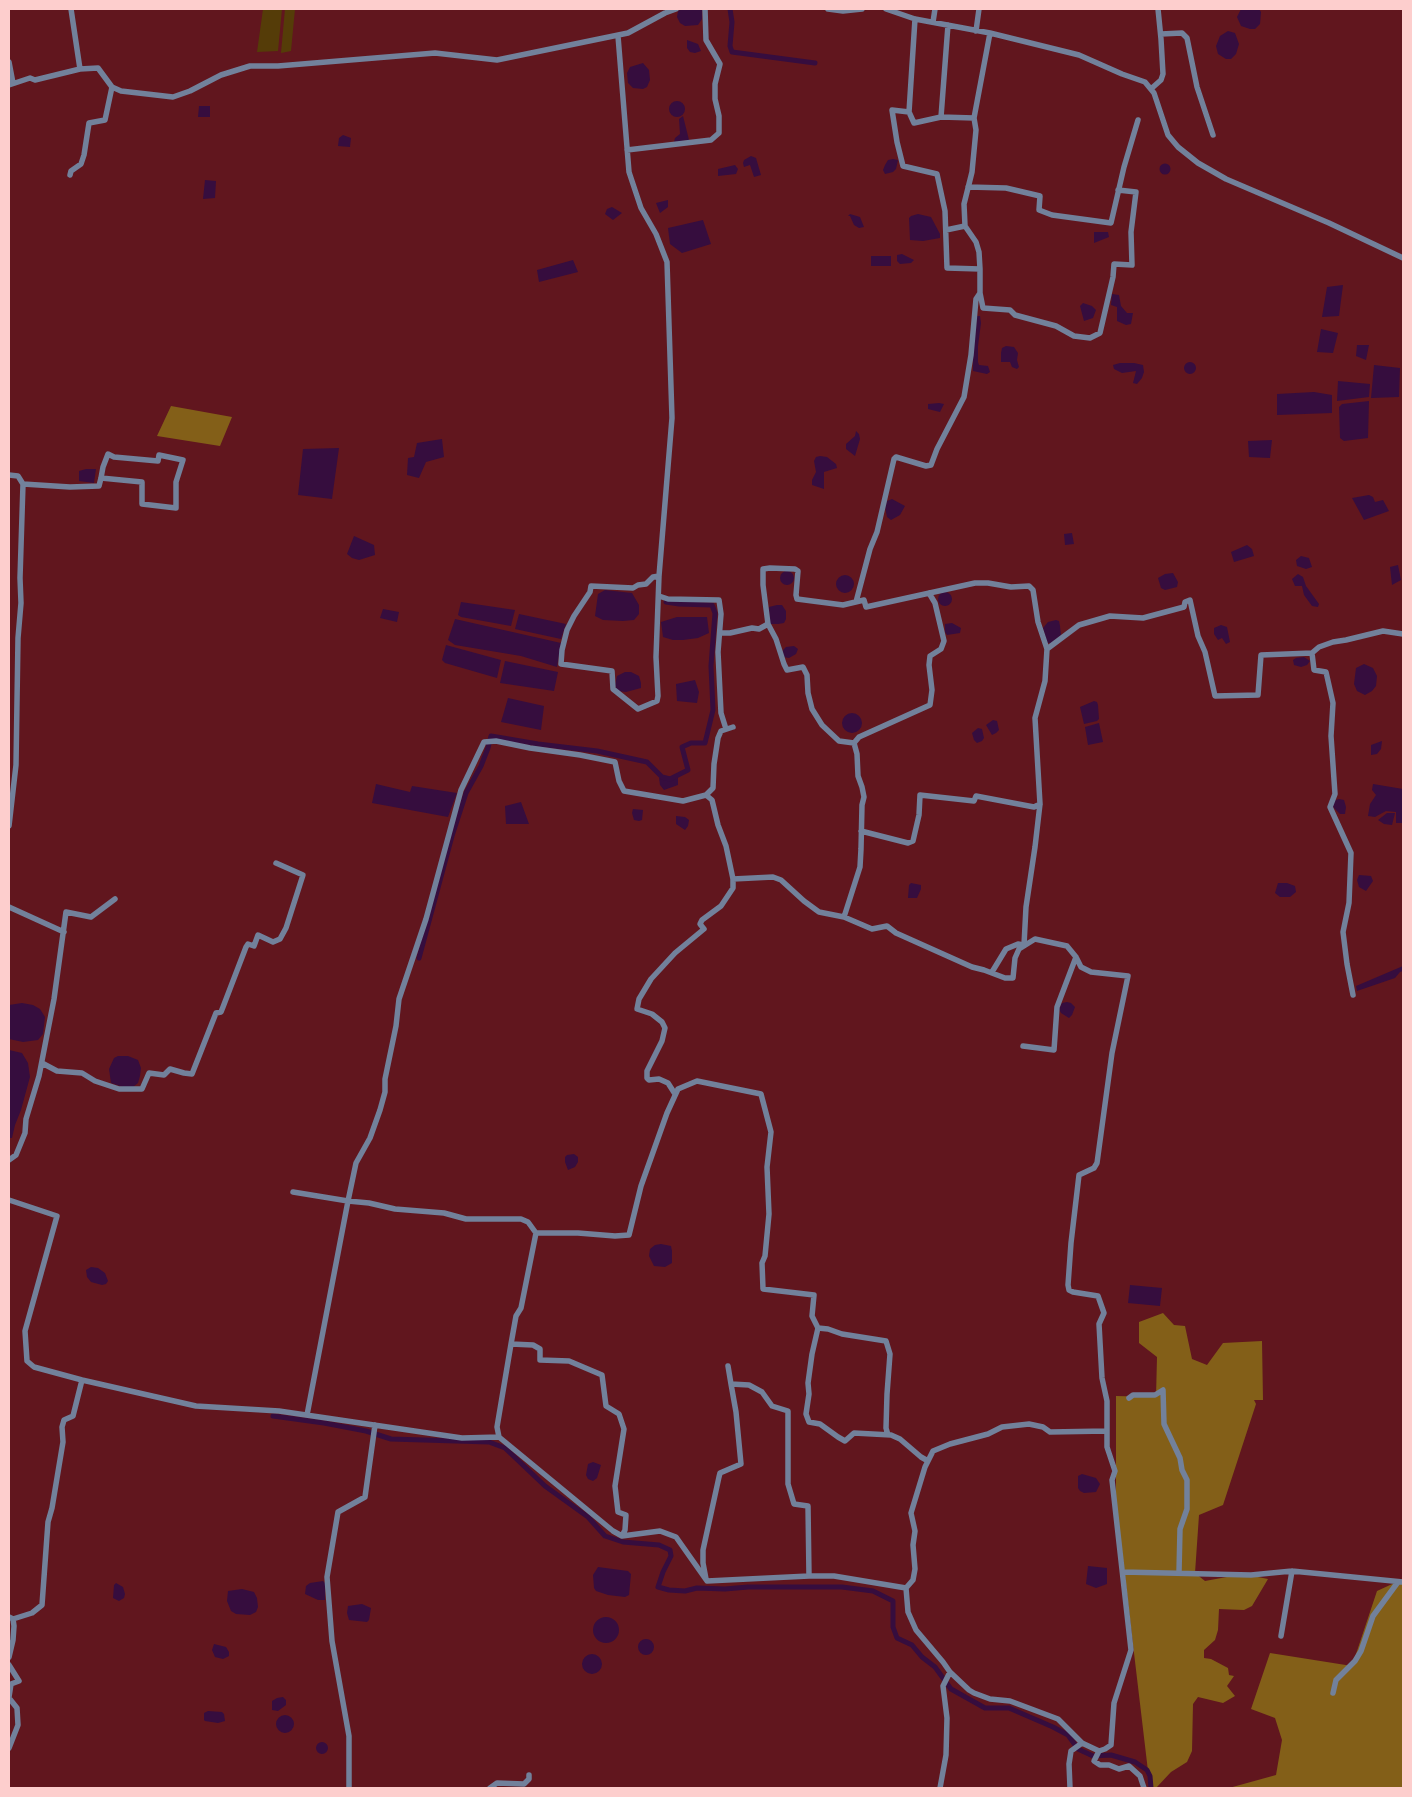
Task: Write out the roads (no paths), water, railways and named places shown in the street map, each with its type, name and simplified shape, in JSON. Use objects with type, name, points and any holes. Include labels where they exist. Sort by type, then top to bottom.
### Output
[{"type":"street","points":[[71,9],[80,69]]},
{"type":"street","points":[[9,62],[11,84],[80,69],[98,68],[112,87],[133,93],[179,96],[221,75],[250,66],[278,66],[435,52],[497,60],[618,36],[628,33],[676,9]]},
{"type":"street","points":[[627,150],[711,140],[719,133],[715,84],[720,64],[706,40],[704,9]]},
{"type":"street","points":[[828,9],[843,11],[862,9]]},
{"type":"street","points":[[886,9],[915,19],[990,33],[1080,55],[1145,82],[1154,87],[1168,135],[1178,147],[1198,163],[1226,179],[1403,258]]},
{"type":"street","points":[[933,22],[935,9]]},
{"type":"street","points":[[976,30],[979,9]]},
{"type":"street","points":[[1154,87],[1162,80],[1163,60],[1158,9]]},
{"type":"street","points":[[915,19],[909,112],[914,123],[941,117],[974,118]]},
{"type":"street","points":[[941,117],[948,26]]},
{"type":"street","points":[[990,33],[974,118],[976,130],[964,204],[965,226],[976,242],[979,252],[980,293],[984,308],[1010,310],[1016,315],[1056,326],[1074,336],[1090,338],[1100,333],[1113,277],[1114,264],[1132,265],[1131,232],[1136,192],[1118,190]]},
{"type":"street","points":[[1161,34],[1182,33],[1187,38],[1197,88],[1213,135]]},
{"type":"street","points":[[618,36],[629,172],[641,208],[656,234],[667,262],[672,418],[659,576],[656,657],[658,696],[656,701],[638,709],[613,688],[612,671],[561,664],[562,650],[567,630],[590,592],[590,586],[633,588],[638,584],[646,584],[653,577],[659,576]]},
{"type":"street","points":[[70,175],[70,171],[81,164],[89,123],[105,120],[112,87]]},
{"type":"street","points":[[909,112],[892,110],[897,142],[903,166],[937,174],[941,186],[946,230],[947,268],[980,268]]},
{"type":"street","points":[[968,187],[1006,188],[1040,196],[1039,210],[1052,215],[1111,223],[1118,190],[1138,120]]},
{"type":"street","points":[[946,230],[965,226]]},
{"type":"street","points":[[856,602],[870,549],[877,532],[892,463],[896,457],[926,466],[931,465],[937,449],[964,397],[976,299],[980,293]]},
{"type":"street","points":[[23,484],[70,487],[99,486],[101,478],[108,454],[114,457],[158,461],[159,455],[183,460],[176,482],[176,508],[142,504],[142,482],[101,478]]},
{"type":"street","points":[[9,475],[18,476],[23,484],[16,765],[9,826]]},
{"type":"street","points":[[854,743],[839,740],[822,726],[812,709],[803,667],[787,670],[776,639],[768,624],[762,569],[798,571],[797,599],[843,605],[864,600],[866,607],[974,583],[988,583],[1011,587],[1029,586],[1033,590],[1038,622],[1047,649],[1045,681],[1035,718],[1040,804],[1026,907],[1024,945]]},
{"type":"street","points":[[854,743],[859,737],[930,705],[932,690],[929,665],[930,656],[941,650],[944,641],[935,603],[929,593]]},
{"type":"street","points":[[307,1415],[356,1162],[370,1138],[380,1110],[385,1092],[384,1079],[396,1026],[399,999],[426,919],[461,790],[484,742],[496,741],[616,762],[619,781],[624,791],[683,801],[706,795],[713,788],[718,738],[721,731],[729,728],[721,713],[718,652],[721,614],[719,600],[668,599],[659,596]]},
{"type":"street","points":[[1047,649],[1079,625],[1110,616],[1143,618],[1184,607],[1185,602],[1190,600],[1198,636],[1205,652],[1214,696],[1258,695],[1261,655],[1312,653],[1318,647],[1333,642],[1383,630],[1403,634]]},
{"type":"street","points":[[720,633],[730,633],[752,628],[759,629],[768,624]]},
{"type":"street","points":[[1312,653],[1314,670],[1326,672],[1333,703],[1331,736],[1336,794],[1330,807],[1352,854],[1348,903],[1343,932],[1354,996]]},
{"type":"street","points":[[844,917],[860,866],[862,805],[864,797],[858,776],[857,754],[854,743]]},
{"type":"street","points":[[675,1094],[668,1083],[660,1079],[649,1080],[646,1078],[647,1071],[662,1041],[665,1028],[662,1022],[652,1014],[637,1009],[639,999],[651,979],[660,968],[704,929],[700,924],[702,920],[722,906],[733,888],[726,846],[718,825],[712,800],[706,795]]},
{"type":"street","points":[[861,831],[908,843],[912,841],[919,815],[920,795],[974,801],[976,796],[1034,807],[1040,804]]},
{"type":"street","points":[[42,1063],[57,1070],[82,1073],[95,1081],[118,1089],[142,1089],[149,1073],[164,1075],[170,1068],[184,1074],[192,1074],[216,1013],[221,1012],[246,947],[248,944],[254,946],[258,935],[273,942],[280,939],[286,928],[303,875],[276,863]]},
{"type":"street","points":[[733,879],[773,877],[781,880],[819,912],[844,917],[872,929],[887,926],[896,933],[972,967],[992,972],[1005,978],[1013,978],[1015,958],[1019,949],[1035,939],[1067,946],[1082,967],[1091,972],[1128,976],[1112,1053],[1097,1163],[1094,1168],[1079,1175],[1068,1285],[1069,1290],[1073,1292],[1098,1296],[1104,1314],[1099,1324],[1102,1378],[1107,1401],[1107,1447],[1115,1470],[1112,1480],[1131,1650],[1114,1703],[1111,1745],[1099,1751],[1094,1761],[1100,1765],[1109,1765],[1119,1769],[1129,1766],[1140,1776],[1144,1788]]},
{"type":"street","points":[[9,1160],[16,1155],[25,1133],[26,1119],[42,1063],[54,999],[66,912],[91,917],[114,899]]},
{"type":"street","points":[[9,906],[64,932]]},
{"type":"street","points":[[992,972],[1006,949],[1018,944],[1024,945]]},
{"type":"street","points":[[1023,1046],[1054,1050],[1057,1007],[1076,957]]},
{"type":"street","points":[[536,1233],[629,1235],[641,1186],[667,1113],[678,1089],[697,1081],[761,1094],[771,1132],[767,1167],[769,1214],[765,1256],[762,1264],[763,1289],[814,1295],[812,1316],[818,1328],[808,1383],[809,1394],[806,1414],[808,1422],[820,1424],[845,1440],[854,1433],[888,1434],[900,1439],[928,1461]]},
{"type":"street","points":[[293,1192],[395,1209],[444,1213],[466,1218],[521,1219],[528,1222],[536,1233],[521,1308],[516,1316],[497,1427],[499,1437],[613,1531],[622,1536],[660,1532],[676,1537],[707,1581]]},
{"type":"street","points":[[9,1200],[57,1216],[25,1331],[27,1361],[34,1367],[196,1406],[279,1411],[374,1428],[462,1438],[499,1437]]},
{"type":"street","points":[[818,1328],[842,1334],[886,1340],[890,1354],[886,1428],[888,1434]]},
{"type":"street","points":[[511,1344],[533,1345],[540,1349],[540,1360],[569,1361],[602,1375],[606,1406],[619,1414],[624,1429],[615,1486],[618,1512],[626,1515],[625,1530],[622,1536]]},
{"type":"street","points":[[707,1581],[703,1563],[704,1550],[720,1473],[742,1464],[728,1366]]},
{"type":"street","points":[[9,1657],[13,1640],[11,1618],[32,1613],[42,1605],[48,1522],[52,1508],[62,1442],[62,1426],[64,1420],[73,1416],[82,1380]]},
{"type":"street","points":[[731,1384],[749,1385],[762,1392],[772,1406],[788,1411],[788,1484],[794,1504],[808,1506],[809,1576]]},
{"type":"street","points":[[1128,1398],[1155,1395],[1164,1390],[1164,1424],[1180,1458],[1182,1470],[1187,1480],[1187,1509],[1180,1529],[1179,1572]]},
{"type":"street","points":[[1099,1751],[1082,1744],[1058,1719],[1010,1701],[990,1699],[974,1693],[949,1674],[943,1662],[912,1625],[908,1612],[906,1588],[913,1580],[915,1569],[912,1545],[915,1530],[911,1513],[925,1467],[933,1451],[950,1444],[988,1434],[1002,1427],[1029,1424],[1050,1432],[1107,1431]]},
{"type":"street","points":[[349,1788],[349,1736],[332,1642],[327,1577],[338,1512],[365,1497],[374,1428]]},
{"type":"street","points":[[1123,1572],[1251,1575],[1292,1571],[1401,1582]]},
{"type":"street","points":[[1281,1636],[1292,1571]]},
{"type":"street","points":[[707,1581],[809,1576],[862,1580],[906,1588]]},
{"type":"street","points":[[1333,1693],[1336,1680],[1355,1661],[1373,1616],[1401,1582]]},
{"type":"street","points":[[9,1665],[19,1681],[11,1684],[9,1697],[17,1708],[18,1726],[9,1748]]},
{"type":"street","points":[[940,1788],[946,1755],[947,1718],[943,1686],[949,1674]]},
{"type":"street","points":[[1070,1788],[1069,1764],[1071,1751],[1082,1744]]},
{"type":"street","points":[[490,1788],[497,1783],[524,1784],[527,1782],[529,1775]]},
{"type":"waterway","points":[[730,9],[732,22],[730,46],[732,52],[815,63]]},
{"type":"waterway","points":[[419,958],[452,836],[466,793],[481,766],[491,736],[597,751],[647,762],[662,777],[670,779],[688,770],[682,747],[691,743],[705,743],[713,710],[711,666],[715,613],[712,605],[666,602]]},
{"type":"waterway","points":[[273,1416],[366,1431],[391,1439],[489,1442],[505,1448],[545,1486],[588,1517],[605,1536],[623,1542],[659,1545],[670,1550],[671,1556],[658,1587],[685,1591],[697,1588],[725,1589],[748,1587],[842,1587],[873,1591],[893,1601],[893,1627],[897,1638],[912,1645],[922,1657],[935,1667],[951,1689],[985,1708],[1009,1708],[1053,1727],[1068,1735],[1078,1749],[1093,1756],[1111,1755],[1135,1762],[1147,1770],[1150,1776],[1151,1788]]}]
